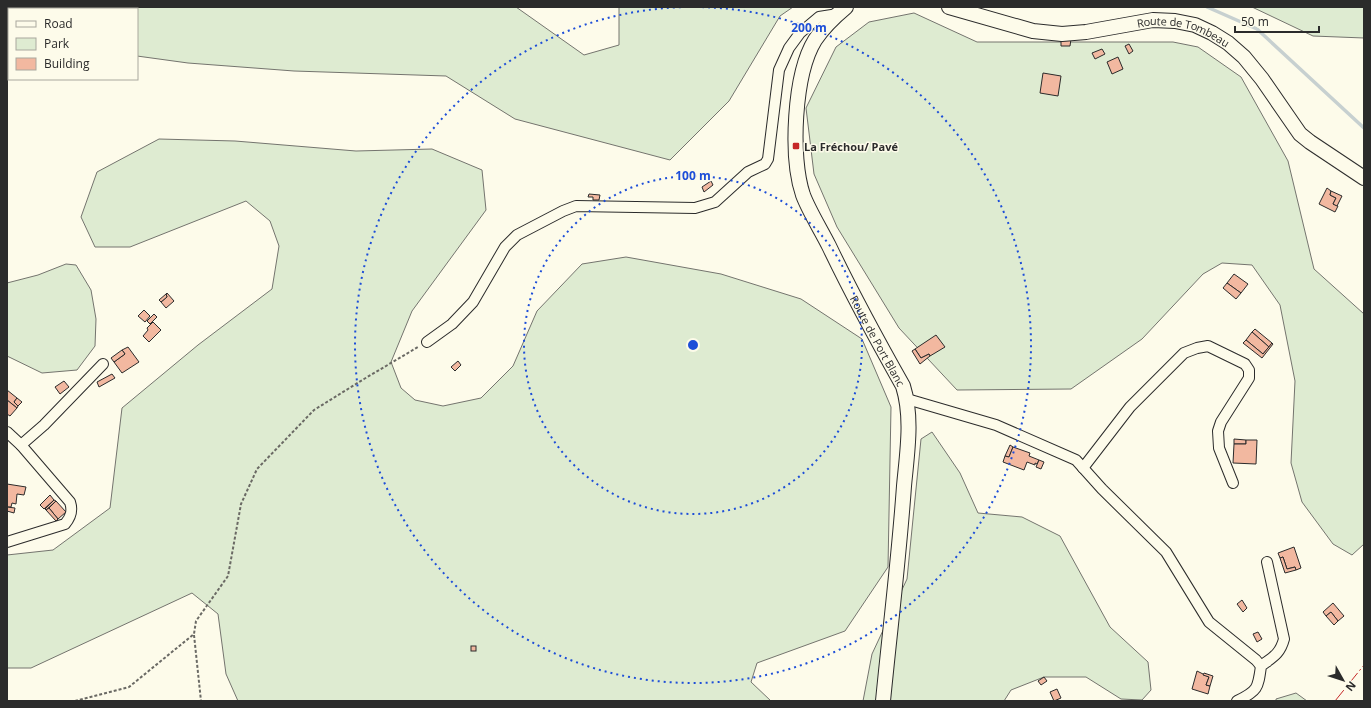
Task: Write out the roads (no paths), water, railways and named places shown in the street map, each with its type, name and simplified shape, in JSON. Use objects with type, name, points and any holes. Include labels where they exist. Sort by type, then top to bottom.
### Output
[{"type":"street","name":"Route de Tombeau","points":[[949,7],[1033,31],[1062,34],[1086,32],[1154,20],[1175,21],[1196,25],[1212,33],[1244,57],[1262,79],[1300,134],[1364,178]]},
{"type":"street","points":[[427,342],[452,324],[473,302],[505,247],[517,235],[576,206],[695,208],[715,202],[748,172],[765,164],[768,159],[779,70],[789,48],[800,33],[819,17],[842,10]]},
{"type":"street","name":"Route de Port Blanc","points":[[842,10],[827,23],[814,41],[805,66],[799,94],[795,133],[797,165],[803,194],[856,302],[903,386],[907,399],[908,431],[902,513],[883,701]]},
{"type":"street","points":[[1083,468],[1130,407],[1184,353],[1208,346],[1245,364],[1249,370],[1249,378],[1220,422],[1218,431],[1219,448],[1233,483]]},
{"type":"street","points":[[21,445],[44,425],[103,364]]},
{"type":"street","points":[[907,399],[996,424],[1076,460],[1102,489],[1166,552],[1209,622],[1256,660],[1261,666]]},
{"type":"street","points":[[7,432],[21,445],[70,502],[72,508],[69,520],[65,524],[7,542]]},
{"type":"street","points":[[1237,701],[1251,694],[1256,689],[1261,666],[1276,655],[1281,648],[1284,639],[1266,562]]},
{"type":"waterway","points":[[1207,7],[1257,29],[1364,128]]},
{"type":"place","name":"La Fréchou/ Pavé","points":[[796,146]]}]
